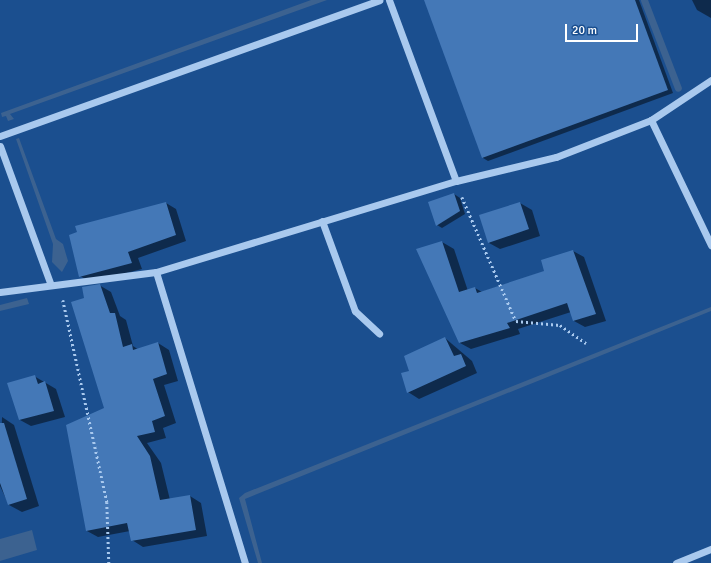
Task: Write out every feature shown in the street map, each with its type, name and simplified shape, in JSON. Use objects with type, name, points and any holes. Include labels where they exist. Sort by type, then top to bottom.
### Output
[{"type":"street","points":[[0,136],[379,0]]},
{"type":"street","points":[[389,0],[456,181]]},
{"type":"street","points":[[0,292],[50,283],[156,272],[456,181],[556,157],[651,120],[711,81]]},
{"type":"street","points":[[651,120],[711,245]]},
{"type":"street","points":[[0,146],[50,283]]},
{"type":"street","points":[[322,222],[355,311],[379,334]]},
{"type":"street","points":[[156,272],[245,563]]},
{"type":"street","points":[[676,563],[711,549]]},
{"type":"path","points":[[456,181],[516,321],[560,325],[586,344]]},
{"type":"path","points":[[59,282],[107,502],[109,563]]},
{"type":"water","points":[[311,0],[327,0],[10,114],[14,119],[8,121],[6,116],[2,117],[1,113]]},
{"type":"water","points":[[19,138],[56,239],[63,244],[68,261],[62,272],[52,262],[53,244],[16,139]]},
{"type":"water","points":[[27,298],[29,304],[0,311],[0,305]]},
{"type":"water","points":[[711,307],[711,311],[245,499],[262,563],[258,563],[239,498],[245,493]]},
{"type":"water","points":[[32,530],[37,550],[0,561],[0,539]]},
{"type":"building","points":[[424,0],[635,0],[668,90],[482,158]]},
{"type":"building","points":[[454,193],[460,211],[436,226],[428,202]]},
{"type":"building","points":[[166,202],[176,235],[128,252],[132,263],[79,277],[69,235],[77,232],[75,226]]},
{"type":"building","points":[[520,202],[529,229],[488,243],[479,215]]},
{"type":"building","points":[[442,241],[459,292],[475,287],[477,293],[544,271],[541,260],[573,250],[596,314],[573,321],[567,303],[507,323],[510,328],[459,343],[416,249]]},
{"type":"building","points":[[100,284],[110,313],[115,313],[123,347],[132,344],[133,350],[158,342],[167,374],[153,379],[165,416],[152,421],[155,432],[137,436],[150,456],[160,500],[190,495],[196,530],[131,541],[127,523],[86,531],[66,425],[104,408],[71,302],[84,298],[82,287]]},
{"type":"building","points":[[445,337],[454,356],[461,354],[466,366],[407,393],[401,373],[409,371],[404,356]]},
{"type":"building","points":[[35,375],[38,384],[45,381],[54,411],[19,420],[7,383]]},
{"type":"building","points":[[0,423],[4,423],[27,499],[8,505],[0,483]]},
{"type":"waterway","points":[[644,0],[678,88]]}]
